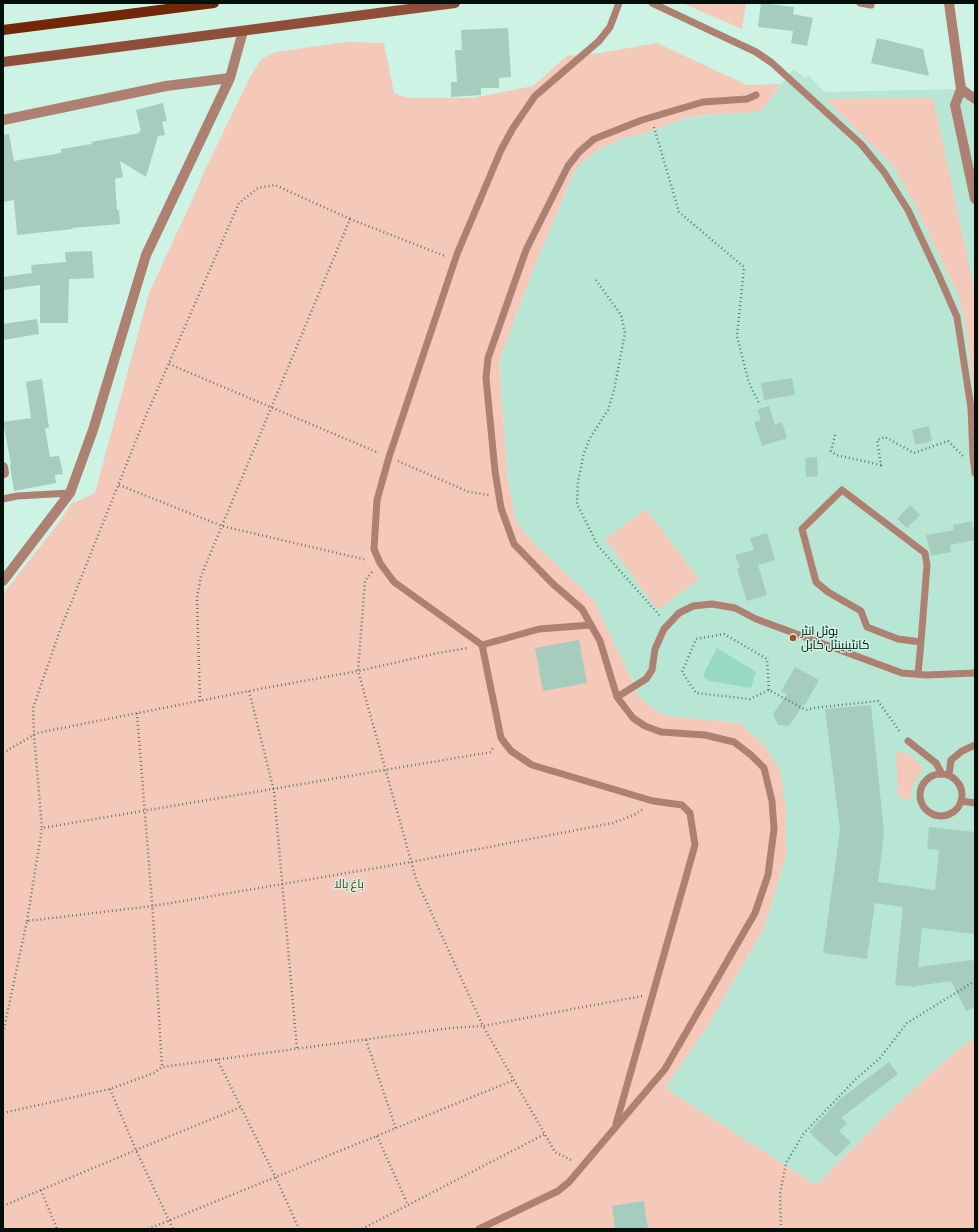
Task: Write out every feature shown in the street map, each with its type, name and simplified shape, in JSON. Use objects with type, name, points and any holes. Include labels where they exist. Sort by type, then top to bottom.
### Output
[{"type":"main road","points":[[3,30],[214,3]]},
{"type":"street","points":[[3,62],[455,3]]},
{"type":"street","points":[[949,3],[961,89],[956,106],[975,200]]},
{"type":"street","points":[[3,581],[70,493],[93,430],[146,255],[230,78],[243,31]]},
{"type":"street","points":[[3,120],[166,86],[230,78]]},
{"type":"street","points":[[961,89],[975,99]]},
{"type":"lane","points":[[615,1128],[695,845],[690,813],[682,805],[653,800],[532,765],[511,751],[501,738],[482,645],[394,582],[380,563],[374,549],[377,500],[389,457],[455,260],[501,150],[513,128],[535,96],[599,41],[610,27],[619,3]]},
{"type":"lane","points":[[652,3],[756,52],[772,63],[861,144],[884,172],[908,210],[957,317],[971,408],[975,473]]},
{"type":"lane","points":[[860,3],[871,5],[871,3]]},
{"type":"lane","points":[[479,1229],[558,1191],[569,1182],[665,1069],[755,913],[768,875],[774,829],[772,801],[764,768],[751,755],[734,742],[705,735],[661,732],[645,726],[633,718],[617,698],[600,641],[582,609],[553,584],[514,544],[505,522],[499,496],[486,378],[488,358],[526,250],[568,166],[579,152],[594,139],[652,117],[703,102],[747,99],[756,95]]},
{"type":"lane","points":[[918,674],[921,642],[927,564],[925,553],[842,490],[802,529],[816,582],[828,592],[861,611],[866,627],[898,639],[921,642]]},
{"type":"lane","points":[[3,499],[17,496],[70,493]]},
{"type":"lane","points":[[617,698],[646,679],[652,670],[656,650],[664,629],[680,612],[693,606],[712,604],[735,608],[756,619],[902,673],[975,673]]},
{"type":"lane","points":[[482,645],[539,629],[591,625]]},
{"type":"lane","points":[[908,741],[936,763],[946,774],[955,779],[961,787],[961,801],[956,810],[945,815],[937,815],[930,812],[924,806],[920,793],[925,781],[931,776],[946,774]]},
{"type":"lane","points":[[946,774],[952,760],[962,751],[975,745]]},
{"type":"lane","points":[[961,801],[975,803]]},
{"type":"path","points":[[652,117],[678,212],[744,267],[737,336],[749,383],[760,405]]},
{"type":"path","points":[[3,1033],[27,921],[42,828],[33,708],[59,633],[145,418],[239,203],[258,188],[275,185],[350,219],[455,260]]},
{"type":"path","points":[[200,701],[197,598],[201,576],[350,219]]},
{"type":"path","points":[[596,280],[621,315],[625,333],[614,390],[608,410],[590,438],[584,453],[578,481],[577,504],[598,546],[668,624]]},
{"type":"path","points":[[169,364],[469,492],[499,496]]},
{"type":"path","points":[[835,435],[831,451],[836,455],[881,465],[877,440],[885,437],[914,453],[948,441],[957,452],[964,457],[973,458]]},
{"type":"path","points":[[119,485],[222,526],[380,563],[365,581],[358,671],[416,878],[483,1026],[555,1152],[582,1166]]},
{"type":"path","points":[[724,634],[767,659],[769,690],[750,699],[696,693],[682,672],[696,639],[724,634]]},
{"type":"path","points":[[3,753],[37,733],[358,671],[482,645]]},
{"type":"path","points":[[769,690],[806,710],[878,701],[908,741]]},
{"type":"path","points":[[249,691],[274,788],[297,1049]]},
{"type":"path","points":[[137,713],[152,906],[162,1067]]},
{"type":"path","points":[[42,828],[145,809],[490,752],[501,738]]},
{"type":"path","points":[[27,921],[152,906],[411,862],[613,823],[636,814],[653,800]]},
{"type":"path","points":[[782,1229],[780,1194],[786,1162],[804,1133],[858,1078],[880,1058],[907,1023],[975,981]]},
{"type":"path","points":[[3,1113],[110,1089],[154,1073],[162,1067],[450,1028],[483,1026],[652,994]]},
{"type":"path","points":[[366,1040],[396,1129]]},
{"type":"path","points":[[217,1060],[276,1178],[299,1229]]},
{"type":"path","points":[[148,1229],[514,1080]]},
{"type":"path","points":[[110,1089],[136,1150],[173,1229]]},
{"type":"path","points":[[3,1206],[241,1107]]},
{"type":"path","points":[[362,1229],[545,1134]]},
{"type":"path","points":[[377,1136],[408,1205]]},
{"type":"path","points":[[41,1190],[57,1229]]},
{"type":"shaded area","name":"ہوٹل انٹر کانٹینینٹل کابل","points":[[793,69],[805,78],[808,75],[824,92],[961,89],[975,99],[975,1037],[944,1061],[888,1113],[816,1185],[664,1088],[709,1024],[764,928],[786,856],[740,723],[668,716],[656,711],[638,696],[593,599],[534,543],[516,521],[508,482],[499,361],[537,260],[574,172],[584,160],[600,149],[624,138],[645,133],[686,118],[763,109]]},
{"type":"shaded area","points":[[717,648],[756,672],[751,688],[709,681],[704,678],[704,673]]},
{"type":"green space","points":[[682,3],[746,3],[742,29]]},
{"type":"green space","name":"باغ بالا","points":[[347,42],[384,43],[394,93],[407,98],[473,98],[533,86],[567,56],[600,53],[657,43],[747,85],[781,84],[763,109],[756,112],[706,115],[686,118],[645,133],[624,138],[600,149],[584,160],[574,172],[537,260],[499,361],[508,482],[516,521],[534,543],[593,599],[638,696],[656,711],[668,716],[740,723],[765,746],[780,770],[786,810],[786,856],[764,928],[709,1024],[665,1088],[816,1185],[888,1113],[944,1061],[975,1037],[975,1229],[3,1229],[3,594],[60,521],[71,504],[95,493],[149,293],[203,174],[249,79],[261,59],[276,52]]},
{"type":"green space","points":[[933,98],[975,292],[975,406],[967,331],[959,297],[919,212],[893,166],[825,99]]},
{"type":"green space","points":[[646,509],[699,579],[658,610],[605,539]]},
{"type":"green space","points":[[896,752],[907,753],[924,768],[914,782],[911,792],[911,801],[898,796]]},
{"type":"building","points":[[761,3],[794,7],[793,14],[813,18],[807,46],[791,43],[793,31],[758,27]]},
{"type":"building","points":[[508,28],[511,77],[499,78],[499,88],[481,88],[481,95],[451,97],[451,82],[457,82],[455,50],[462,50],[461,30]]},
{"type":"building","points":[[877,38],[923,49],[929,76],[871,63]]},
{"type":"building","points":[[163,103],[167,121],[162,122],[165,135],[158,136],[146,177],[120,161],[123,177],[115,179],[117,210],[119,210],[120,224],[17,235],[14,200],[3,202],[3,135],[9,134],[14,161],[61,153],[61,149],[92,144],[91,142],[140,133],[139,131],[141,131],[136,110]]},
{"type":"building","points":[[92,251],[94,278],[69,279],[68,323],[40,323],[40,285],[3,290],[3,277],[32,273],[31,265],[66,262],[65,252]]},
{"type":"building","points":[[37,319],[39,334],[3,340],[3,324]]},
{"type":"building","points":[[792,378],[795,395],[764,400],[761,383]]},
{"type":"building","points":[[42,379],[49,428],[45,428],[50,457],[59,456],[63,474],[55,475],[56,483],[14,491],[11,464],[3,422],[31,418],[26,382]]},
{"type":"building","points":[[769,406],[775,425],[782,422],[787,438],[762,446],[754,422],[761,420],[757,410]]},
{"type":"building","points":[[929,426],[932,441],[915,445],[912,430]]},
{"type":"building","points":[[817,457],[818,476],[806,477],[805,458]]},
{"type":"building","points":[[910,505],[920,515],[907,528],[897,519]]},
{"type":"building","points":[[972,521],[975,540],[950,545],[951,552],[931,556],[926,535],[954,530],[953,525]]},
{"type":"building","points":[[767,533],[775,560],[758,565],[767,595],[747,601],[737,569],[740,568],[735,555],[754,550],[750,538]]},
{"type":"building","points":[[579,640],[587,683],[543,691],[535,648]]},
{"type":"building","points":[[795,667],[819,680],[805,705],[804,704],[789,726],[778,725],[773,714],[787,694],[781,691]]},
{"type":"building","points":[[871,705],[884,832],[878,882],[935,890],[939,850],[927,849],[929,827],[975,832],[975,934],[922,928],[918,967],[973,960],[975,972],[975,1007],[966,1011],[951,981],[916,987],[895,985],[903,907],[875,903],[867,959],[823,953],[840,830],[825,709]]},
{"type":"building","points":[[889,1062],[898,1074],[841,1118],[847,1123],[839,1131],[851,1142],[836,1157],[809,1132],[839,1100]]},
{"type":"building","points":[[644,1201],[648,1229],[615,1229],[612,1206]]},
{"type":"place","name":"ہوٹل انٹر کانٹینینٹل کابل","points":[[793,638]]}]
